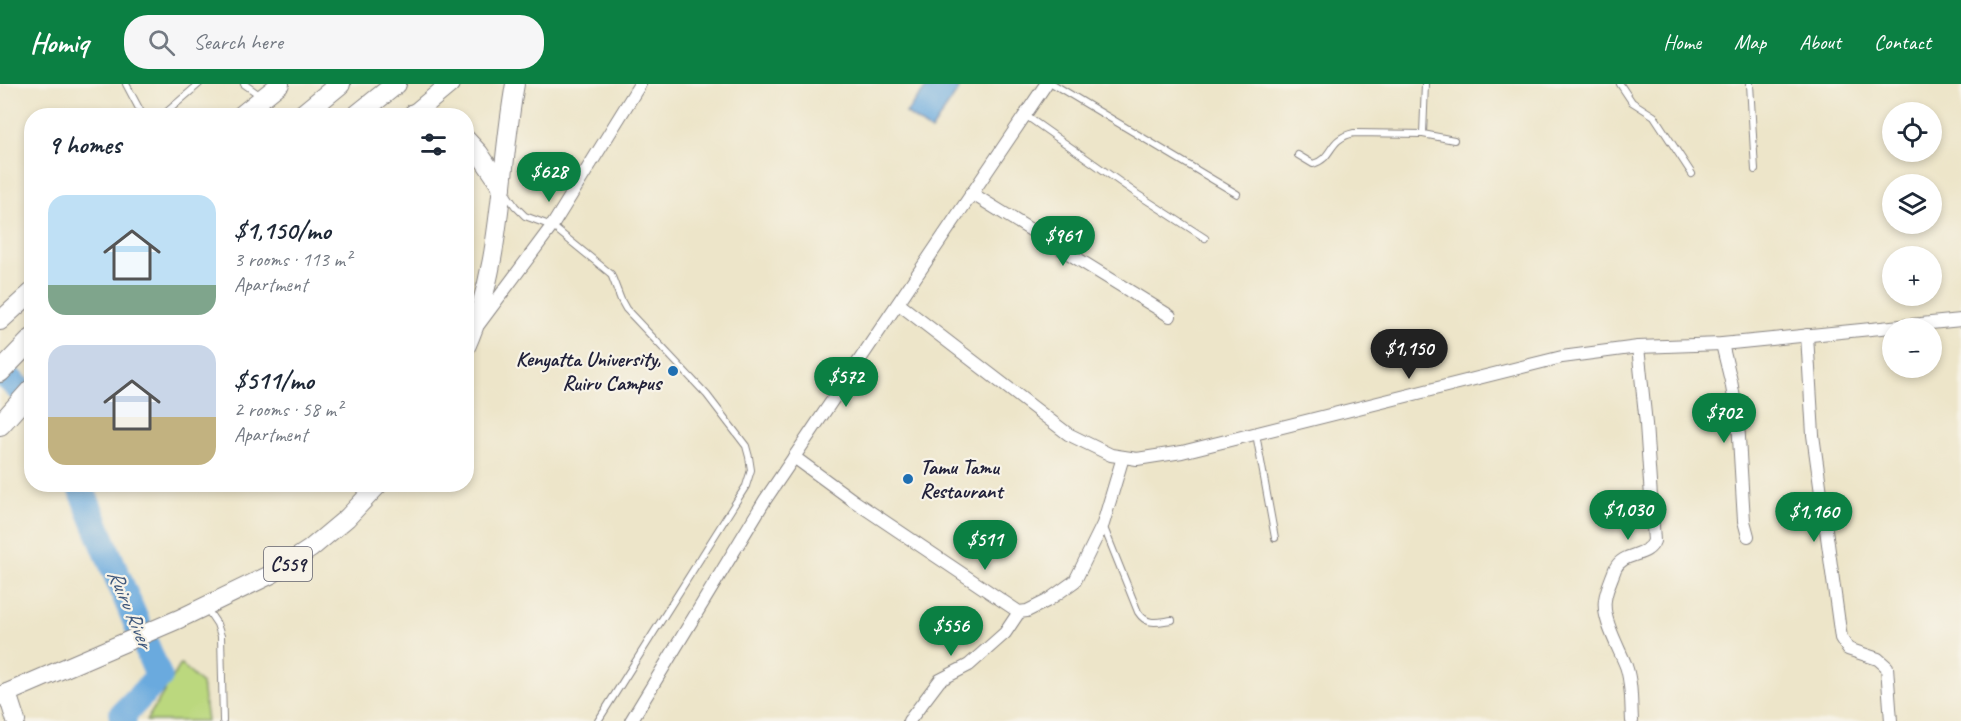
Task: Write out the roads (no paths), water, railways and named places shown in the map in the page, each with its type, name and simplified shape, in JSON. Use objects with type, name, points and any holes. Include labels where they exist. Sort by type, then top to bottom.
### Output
[{"type":"highway","points":[[311,108],[340,84]]},
{"type":"highway","points":[[366,108],[396,84]]},
{"type":"highway","points":[[0,372],[24,347]]},
{"type":"highway","points":[[4,420],[24,398]]},
{"type":"main road","points":[[250,108],[280,84]]},
{"type":"main road","points":[[424,108],[450,84]]},
{"type":"main road","points":[[474,329],[483,305],[491,270],[515,84]]},
{"type":"main road","points":[[474,148],[502,187]]},
{"type":"main road","points":[[0,321],[24,299]]},
{"type":"main road","name":"C559","points":[[4,695],[179,619],[273,574],[310,549],[347,518],[371,492]]},
{"type":"main road","points":[[4,695],[16,721]]},
{"type":"street","points":[[474,334],[552,226],[640,84]]},
{"type":"street","points":[[631,721],[765,500],[1046,84]]},
{"type":"street","points":[[971,193],[1170,316]]},
{"type":"street","points":[[899,304],[1068,434],[1111,455],[1137,459],[1182,452],[1562,357],[1638,347],[1722,344],[1961,320]]},
{"type":"street","points":[[1807,335],[1814,435],[1841,638],[1848,649],[1878,659],[1887,667],[1891,721]]},
{"type":"street","points":[[1722,344],[1738,421],[1744,521],[1748,536]]},
{"type":"street","points":[[1632,721],[1631,691],[1626,667],[1606,613],[1605,600],[1616,566],[1621,560],[1631,555],[1647,551],[1654,541],[1638,347]]},
{"type":"street","points":[[794,457],[854,501],[1019,612],[1027,611],[1047,601],[1075,581],[1103,524],[1123,457]]},
{"type":"street","points":[[909,721],[940,680],[969,665],[1005,633],[1019,612]]},
{"type":"lane","points":[[126,84],[139,108]]},
{"type":"lane","points":[[171,108],[199,84]]},
{"type":"lane","points":[[244,84],[263,98]]},
{"type":"lane","points":[[1053,84],[1237,194]]},
{"type":"lane","points":[[1423,135],[1425,84]]},
{"type":"lane","points":[[1620,84],[1632,102],[1654,116],[1692,174]]},
{"type":"lane","points":[[1750,84],[1755,170]]},
{"type":"lane","points":[[1024,114],[1137,194],[1205,238]]},
{"type":"lane","points":[[1298,155],[1313,164],[1320,162],[1343,135],[1354,133],[1423,135],[1454,140]]},
{"type":"lane","points":[[502,187],[525,216],[552,226],[611,274],[626,309],[707,395],[732,426],[746,446],[751,470],[746,486],[598,721]]},
{"type":"lane","points":[[1256,434],[1275,538]]},
{"type":"lane","points":[[1103,524],[1143,620],[1149,623],[1172,620]]},
{"type":"lane","points":[[206,606],[221,636],[223,721]]},
{"type":"water","points":[[929,84],[952,84],[959,89],[931,131],[906,113]]},
{"type":"waterway","name":"Ruiru River","points":[[0,371],[24,393]]},
{"type":"waterway","name":"Ruiru River","points":[[82,492],[159,677],[122,715],[123,721]]},
{"type":"place","name":"Kenyatta University, Ruiru Campus","points":[[673,371]]},
{"type":"place","name":"Tamu Tamu Restaurant","points":[[908,479]]}]
